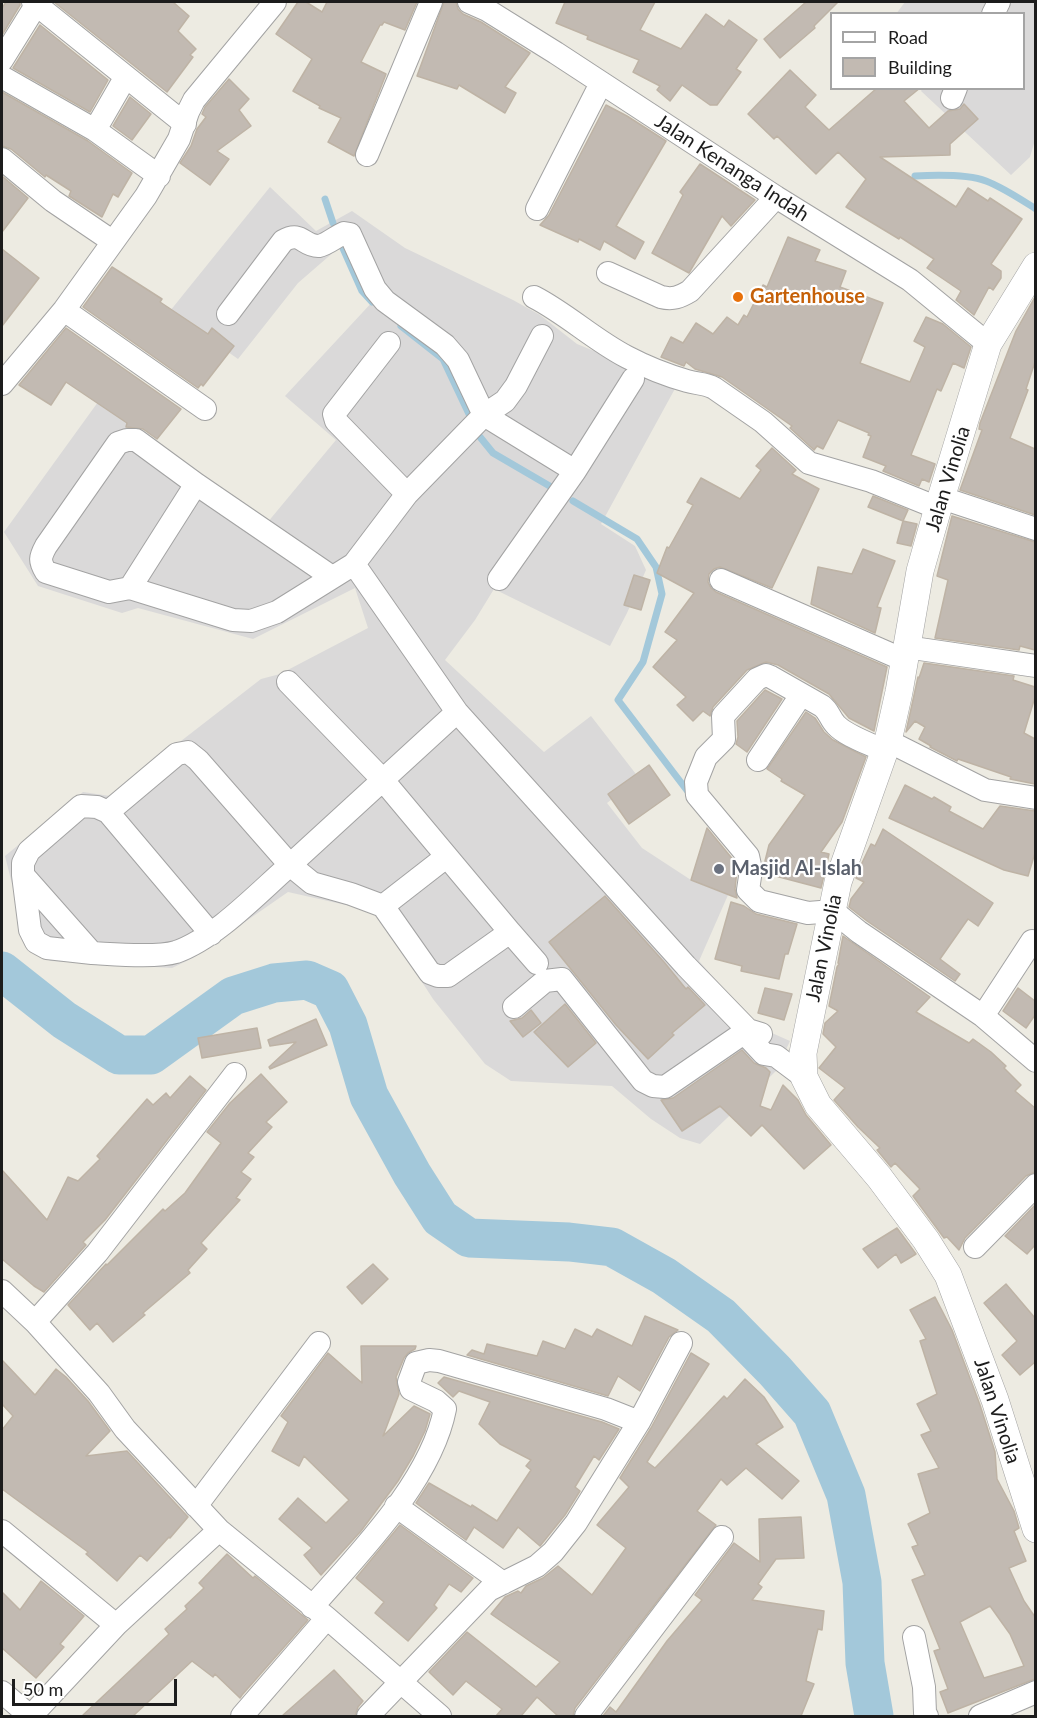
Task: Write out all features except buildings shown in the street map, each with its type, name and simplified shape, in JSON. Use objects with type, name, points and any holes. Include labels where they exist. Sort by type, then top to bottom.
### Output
[{"type":"street","points":[[2,60],[36,2],[125,78],[185,124]]},
{"type":"street","points":[[2,384],[64,310],[159,176],[179,139],[194,100],[275,2]]},
{"type":"street","points":[[367,155],[431,2]]},
{"type":"street","name":"Jalan Kenanga Indah","points":[[482,4],[776,197],[910,280],[988,344]]},
{"type":"street","points":[[2,76],[95,130],[159,176]]},
{"type":"street","points":[[95,130],[125,78]]},
{"type":"street","points":[[537,209],[596,93],[603,84]]},
{"type":"street","points":[[2,159],[53,201],[112,241]]},
{"type":"street","points":[[608,273],[661,297],[670,299],[680,297],[690,291],[776,197]]},
{"type":"street","points":[[228,314],[283,241],[290,237],[298,237],[312,245],[321,246],[344,233],[350,234],[375,289],[385,301],[445,345],[458,360],[484,415],[575,471]]},
{"type":"street","name":"Jalan Vinolia","points":[[1035,266],[988,344],[940,503],[920,571],[900,692],[886,746],[838,882],[802,1053],[804,1077],[818,1105],[879,1177],[926,1240],[948,1275],[995,1400],[1035,1529]]},
{"type":"street","points":[[534,297],[561,313],[604,345],[626,357],[672,376],[714,387],[763,422],[809,463],[1035,529]]},
{"type":"street","points":[[64,310],[205,409]]},
{"type":"street","points":[[332,577],[136,440],[118,443],[40,556],[41,564],[46,572],[109,592],[130,588],[233,620],[251,621],[277,612],[354,564],[407,494],[484,415],[505,401],[516,386],[542,336]]},
{"type":"street","points":[[389,343],[334,414],[336,421],[407,494]]},
{"type":"street","points":[[499,579],[575,471],[633,379]]},
{"type":"street","points":[[130,588],[196,484]]},
{"type":"street","points":[[354,564],[457,712],[686,966],[748,1030],[750,1039],[764,1054],[776,1056],[804,1077]]},
{"type":"street","points":[[721,580],[905,653],[1035,666]]},
{"type":"street","points":[[1035,798],[985,790],[886,746],[842,730],[835,724],[829,711],[766,675],[757,679],[723,716],[724,739],[706,757],[696,782],[697,795],[748,856],[752,870],[748,890],[759,901],[808,913],[832,911],[859,932],[983,1016],[1035,1061]]},
{"type":"street","points":[[288,682],[382,779],[537,963]]},
{"type":"street","points":[[758,760],[801,695]]},
{"type":"street","points":[[212,934],[108,812],[97,807],[81,806],[29,851],[23,863],[30,930],[36,942],[48,948],[92,953],[175,952],[212,934],[457,712]]},
{"type":"street","points":[[108,812],[177,754],[188,752],[198,760],[290,865],[312,883],[383,906],[430,973],[448,976],[510,932]]},
{"type":"street","points":[[383,906],[446,857]]},
{"type":"street","points":[[23,875],[92,953]]},
{"type":"street","points":[[983,1016],[1032,941]]},
{"type":"street","points":[[514,1007],[545,981],[562,979],[643,1081],[653,1086],[665,1087],[748,1030]]},
{"type":"street","points":[[35,1322],[97,1253],[235,1074]]},
{"type":"street","points":[[975,1247],[1035,1185]]},
{"type":"street","points":[[2,1291],[35,1322],[99,1393],[125,1429],[219,1530],[402,1681],[440,1716]]},
{"type":"street","points":[[196,1506],[319,1343]]},
{"type":"street","points":[[368,1716],[489,1590],[537,1566],[554,1552],[576,1524],[639,1422],[681,1343]]},
{"type":"street","points":[[242,1716],[377,1533],[428,1458],[441,1430],[445,1408],[411,1389],[409,1382],[416,1363],[429,1360],[438,1361],[606,1409],[639,1422]]},
{"type":"street","points":[[396,1506],[503,1583]]},
{"type":"street","points":[[2,1692],[31,1716],[116,1625],[219,1530]]},
{"type":"street","points":[[2,1531],[116,1625]]},
{"type":"street","points":[[586,1716],[722,1538]]},
{"type":"street","points":[[914,1637],[927,1716]]},
{"type":"street","points":[[980,1716],[1035,1692]]},
{"type":"shaded area","points":[[905,2],[1035,2],[1035,140],[1030,157],[1011,175],[921,91],[1025,90],[1025,12],[898,12]]},
{"type":"shaded area","points":[[270,187],[316,231],[352,211],[405,248],[540,315],[577,344],[677,385],[601,524],[635,546],[646,570],[610,646],[494,589],[475,620],[445,660],[544,752],[591,716],[639,778],[607,803],[642,848],[691,880],[728,895],[699,961],[756,1026],[790,1041],[776,1071],[700,1144],[680,1138],[651,1119],[612,1086],[511,1081],[485,1064],[433,999],[377,912],[288,892],[193,958],[172,968],[51,961],[34,953],[27,944],[5,856],[83,792],[110,796],[261,679],[280,674],[368,628],[355,588],[253,639],[138,608],[122,613],[38,586],[4,532],[98,402],[267,523],[336,440],[285,396],[375,299],[343,244],[298,283],[238,359],[170,311]]},
{"type":"waterway","points":[[915,176],[951,175],[986,181],[1036,209]]},
{"type":"waterway","points":[[325,199],[333,223]]},
{"type":"waterway","points":[[342,246],[362,291],[372,302]]},
{"type":"waterway","points":[[401,326],[443,359],[469,414]]},
{"type":"waterway","points":[[480,437],[493,453],[553,488]]},
{"type":"waterway","points":[[573,501],[637,539],[656,567],[662,594],[643,662],[618,700],[689,793]]},
{"type":"waterway","points":[[2,971],[64,1020],[119,1055],[151,1055],[233,996],[274,983],[307,980],[330,990],[348,1025],[369,1096],[412,1174],[440,1218],[469,1238],[569,1242],[612,1247],[664,1276],[721,1316],[812,1413],[846,1495],[862,1582],[865,1663],[874,1716]]},
{"type":"place","name":"Gartenhouse","points":[[738,297]]},
{"type":"place","name":"Masjid Al-Islah","points":[[719,869]]}]
